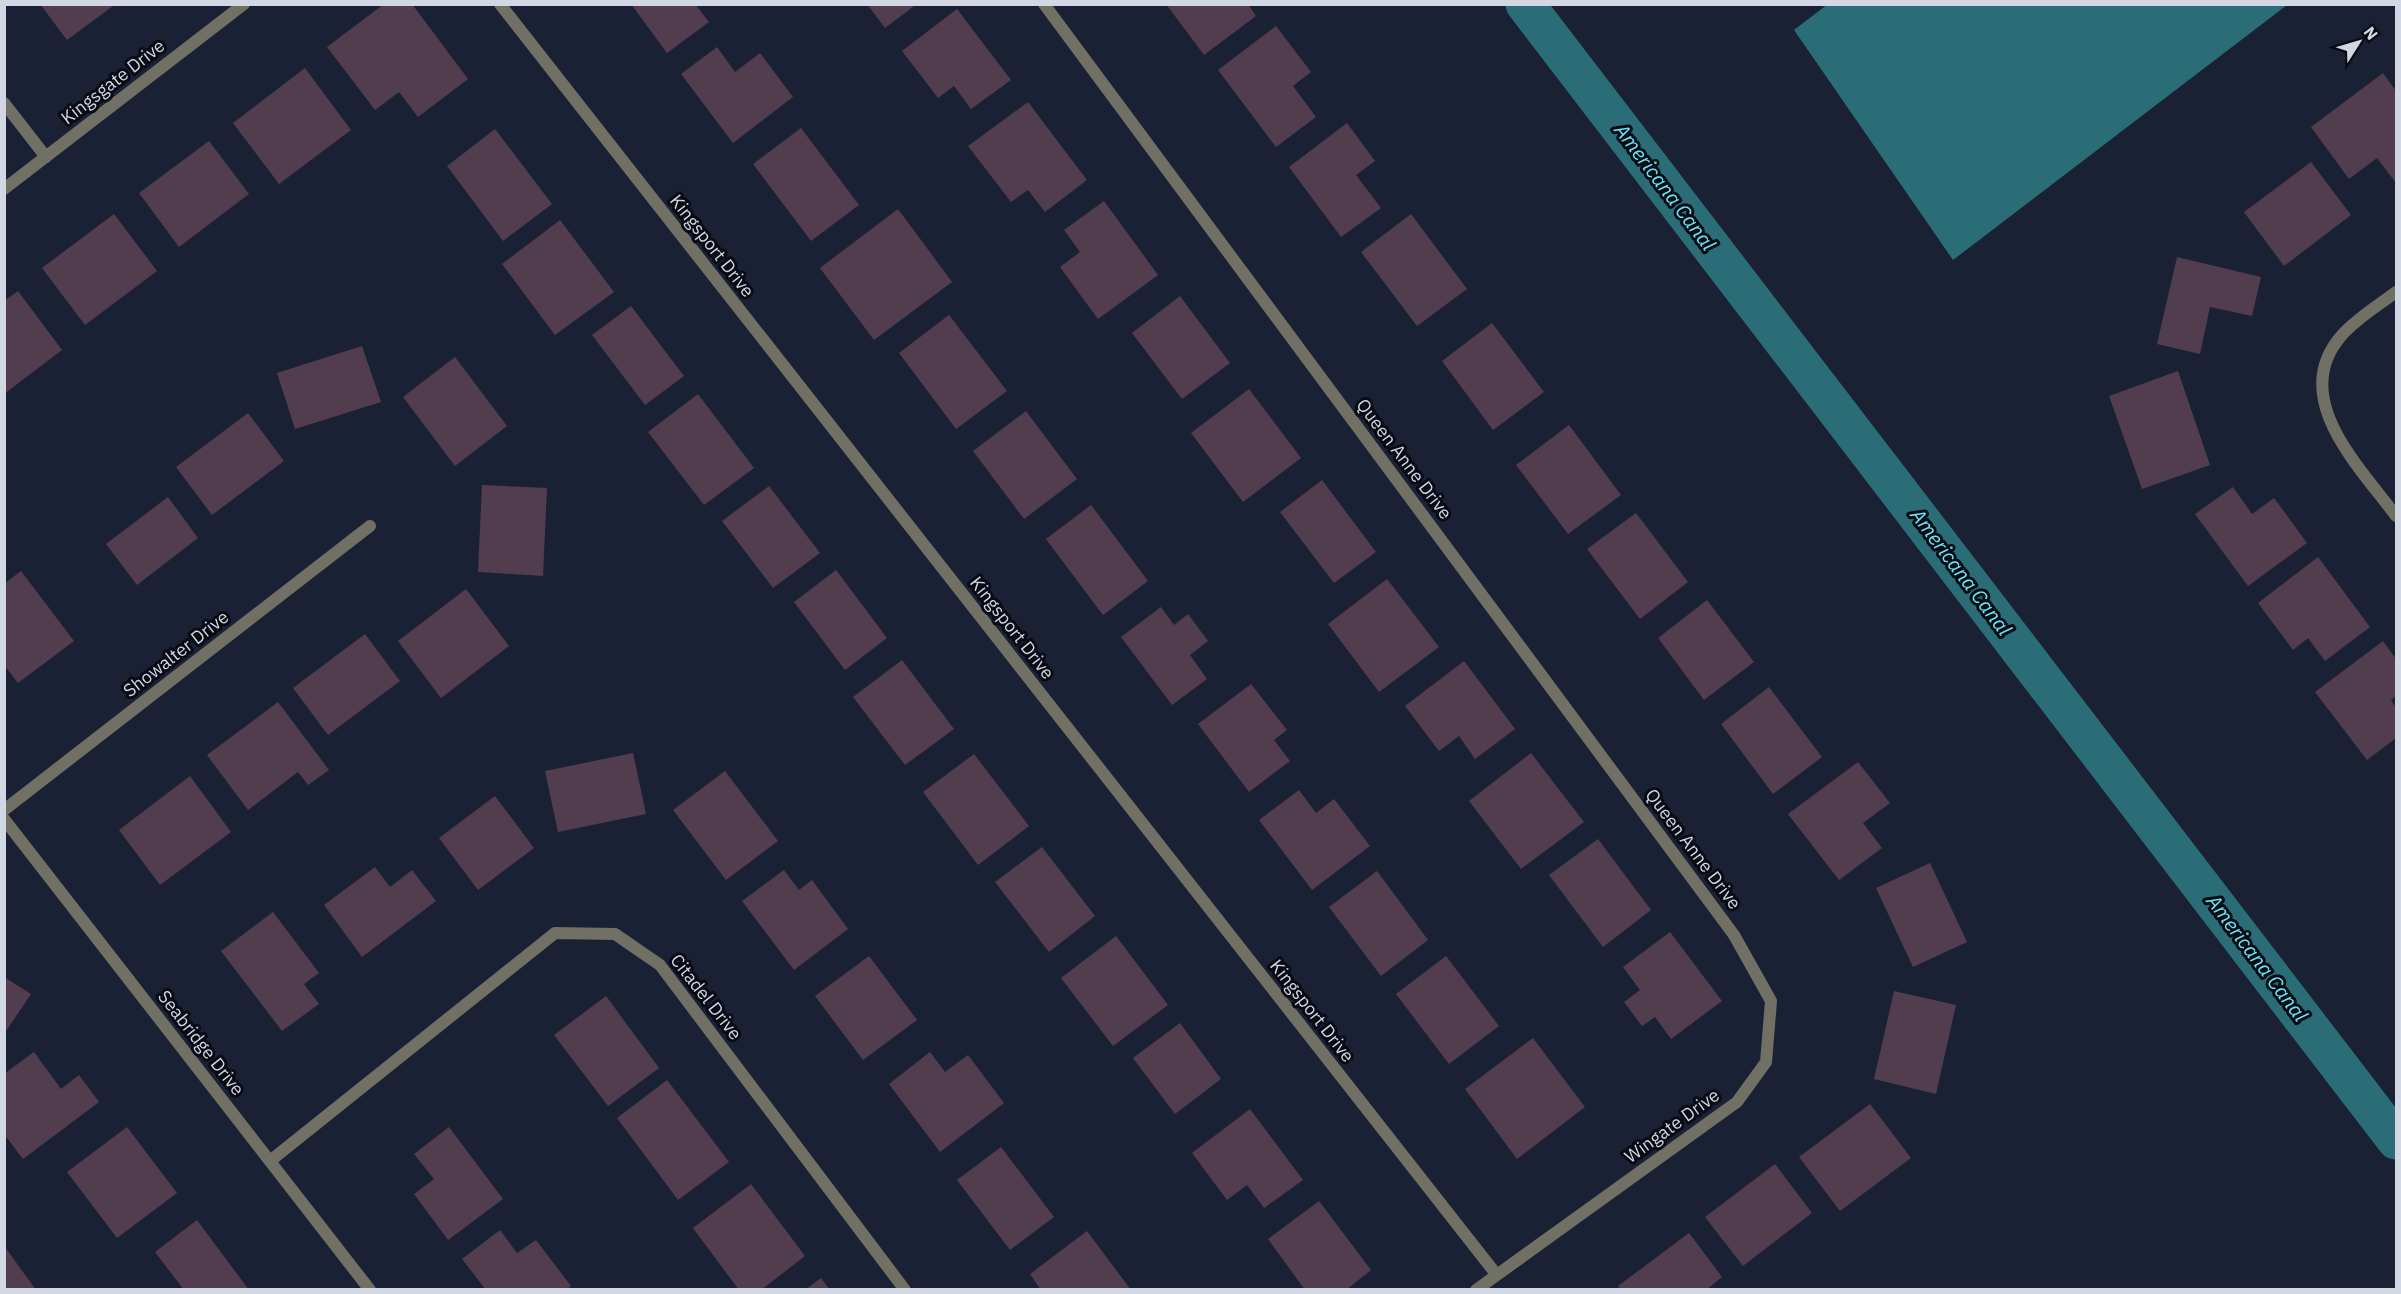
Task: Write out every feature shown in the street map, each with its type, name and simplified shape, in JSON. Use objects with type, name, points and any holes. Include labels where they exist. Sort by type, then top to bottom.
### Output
[{"type":"street","name":"Kingsgate Drive","points":[[4,189],[244,4]]},
{"type":"street","name":"Kingsport Drive","points":[[500,4],[1496,1274]]},
{"type":"street","name":"Queen Anne Drive","points":[[1044,4],[1734,934]]},
{"type":"street","points":[[4,103],[46,157]]},
{"type":"street","points":[[2397,292],[2342,335],[2325,364],[2322,382],[2328,418],[2337,436],[2397,516]]},
{"type":"street","name":"Showalter Drive","points":[[4,810],[370,526]]},
{"type":"street","name":"Seabridge Drive","points":[[4,819],[370,1290]]},
{"type":"street","name":"Citadel Drive","points":[[270,1161],[555,933],[615,934],[660,965],[905,1290]]},
{"type":"street","name":"Wingate Drive","points":[[1476,1290],[1737,1102],[1766,1062],[1771,1000],[1734,934]]},
{"type":"shaded area","points":[[1828,4],[2287,5],[1953,260],[1794,30]]},
{"type":"building","points":[[40,4],[111,4],[113,6],[67,40]]},
{"type":"building","points":[[384,4],[412,4],[468,79],[418,117],[399,92],[375,110],[327,47]]},
{"type":"building","points":[[631,4],[695,4],[709,22],[667,53]]},
{"type":"building","points":[[867,4],[917,4],[885,28]]},
{"type":"building","points":[[1166,4],[1248,4],[1256,16],[1204,55]]},
{"type":"building","points":[[957,9],[1011,80],[971,109],[954,86],[938,98],[902,51]]},
{"type":"building","points":[[1276,26],[1311,72],[1293,86],[1316,117],[1276,147],[1218,70]]},
{"type":"building","points":[[717,47],[735,72],[760,53],[793,97],[733,143],[681,74]]},
{"type":"building","points":[[305,68],[351,130],[279,184],[233,123]]},
{"type":"building","points":[[2383,73],[2396,91],[2396,183],[2377,158],[2349,179],[2311,127]]},
{"type":"building","points":[[1028,102],[1087,180],[1045,212],[1028,190],[1011,202],[968,146]]},
{"type":"building","points":[[1347,123],[1375,161],[1356,175],[1381,208],[1341,237],[1289,167]]},
{"type":"building","points":[[801,128],[859,205],[811,241],[753,164]]},
{"type":"building","points":[[495,129],[552,204],[503,241],[447,166]]},
{"type":"building","points":[[209,141],[249,194],[179,247],[139,193]]},
{"type":"building","points":[[2311,162],[2351,215],[2284,266],[2244,212]]},
{"type":"building","points":[[1104,201],[1158,275],[1098,319],[1060,267],[1080,252],[1064,230]]},
{"type":"building","points":[[898,209],[952,282],[874,340],[820,268]]},
{"type":"building","points":[[114,214],[157,271],[85,325],[42,268]]},
{"type":"building","points":[[1411,214],[1467,289],[1417,326],[1361,252]]},
{"type":"building","points":[[560,220],[614,292],[555,335],[502,264]]},
{"type":"building","points":[[2177,257],[2261,277],[2252,316],[2210,307],[2200,354],[2157,344]]},
{"type":"building","points":[[18,291],[62,350],[4,394],[4,301]]},
{"type":"building","points":[[1180,296],[1230,363],[1182,399],[1132,333]]},
{"type":"building","points":[[631,306],[684,376],[645,405],[592,335]]},
{"type":"building","points":[[949,315],[1007,391],[956,429],[899,353]]},
{"type":"building","points":[[1492,323],[1544,392],[1493,430],[1442,361]]},
{"type":"building","points":[[362,346],[381,402],[295,429],[277,373]]},
{"type":"building","points":[[455,357],[507,426],[455,466],[403,397]]},
{"type":"building","points":[[2178,371],[2210,465],[2142,489],[2109,396]]},
{"type":"building","points":[[1249,389],[1301,458],[1243,502],[1191,433]]},
{"type":"building","points":[[698,394],[754,468],[704,505],[648,432]]},
{"type":"building","points":[[1026,411],[1077,479],[1024,519],[973,451]]},
{"type":"building","points":[[248,413],[284,461],[212,515],[176,467]]},
{"type":"building","points":[[1569,425],[1621,495],[1568,534],[1516,465]]},
{"type":"building","points":[[1322,480],[1376,552],[1334,583],[1280,512]]},
{"type":"building","points":[[482,485],[547,488],[543,576],[478,572]]},
{"type":"building","points":[[769,486],[820,553],[773,588],[722,521]]},
{"type":"building","points":[[2233,487],[2252,514],[2274,498],[2307,543],[2248,586],[2195,514]]},
{"type":"building","points":[[168,497],[198,538],[137,585],[106,544]]},
{"type":"building","points":[[1091,505],[1148,581],[1103,615],[1046,539]]},
{"type":"building","points":[[1636,513],[1688,582],[1640,619],[1587,549]]},
{"type":"building","points":[[2318,557],[2370,627],[2325,661],[2308,638],[2293,650],[2258,603]]},
{"type":"building","points":[[836,570],[887,638],[845,670],[794,602]]},
{"type":"building","points":[[21,571],[74,641],[18,683],[4,665],[4,584]]},
{"type":"building","points":[[1387,579],[1439,647],[1379,692],[1328,624]]},
{"type":"building","points":[[466,589],[509,646],[441,698],[398,641]]},
{"type":"building","points":[[1707,600],[1754,662],[1704,700],[1658,638]]},
{"type":"building","points":[[1161,607],[1174,625],[1188,614],[1208,641],[1190,655],[1207,679],[1172,705],[1121,637]]},
{"type":"building","points":[[365,634],[400,681],[328,735],[293,688]]},
{"type":"building","points":[[2383,641],[2396,659],[2396,696],[2391,700],[2396,708],[2396,738],[2367,760],[2315,692]]},
{"type":"building","points":[[902,660],[954,729],[905,765],[853,697]]},
{"type":"building","points":[[1464,661],[1515,729],[1475,759],[1459,736],[1439,751],[1405,706]]},
{"type":"building","points":[[1251,684],[1287,730],[1274,740],[1290,761],[1249,792],[1198,724]]},
{"type":"building","points":[[1769,687],[1822,757],[1773,794],[1721,724]]},
{"type":"building","points":[[278,702],[329,770],[308,785],[298,772],[248,810],[207,755]]},
{"type":"building","points":[[633,753],[646,814],[558,832],[545,771]]},
{"type":"building","points":[[1531,753],[1584,822],[1521,869],[1469,801]]},
{"type":"building","points":[[974,754],[1029,826],[978,865],[923,792]]},
{"type":"building","points":[[1858,762],[1890,803],[1863,823],[1882,848],[1839,880],[1788,814]]},
{"type":"building","points":[[725,771],[778,841],[726,880],[673,810]]},
{"type":"building","points":[[190,776],[231,832],[160,885],[119,830]]},
{"type":"building","points":[[1299,790],[1316,813],[1334,799],[1370,846],[1312,890],[1259,820]]},
{"type":"building","points":[[495,796],[534,848],[478,890],[439,838]]},
{"type":"building","points":[[1598,839],[1651,910],[1603,947],[1549,875]]},
{"type":"building","points":[[1042,847],[1095,916],[1049,952],[995,882]]},
{"type":"building","points":[[1930,863],[1967,942],[1913,967],[1876,888]]},
{"type":"building","points":[[375,867],[390,887],[412,870],[436,901],[362,957],[324,905]]},
{"type":"building","points":[[784,870],[799,890],[812,880],[848,929],[794,970],[742,901]]},
{"type":"building","points":[[1377,871],[1428,940],[1381,976],[1329,907]]},
{"type":"building","points":[[273,912],[319,973],[304,984],[319,1004],[282,1031],[221,951]]},
{"type":"building","points":[[1670,932],[1722,1001],[1671,1039],[1655,1017],[1642,1026],[1624,1002],[1640,990],[1623,967]]},
{"type":"building","points":[[1116,936],[1168,1005],[1113,1046],[1061,978]]},
{"type":"building","points":[[869,956],[917,1020],[863,1060],[815,996]]},
{"type":"building","points":[[1446,956],[1499,1026],[1449,1064],[1396,994]]},
{"type":"building","points":[[4,977],[31,994],[4,1034]]},
{"type":"building","points":[[1894,991],[1956,1005],[1936,1094],[1874,1079]]},
{"type":"building","points":[[606,996],[659,1068],[608,1106],[554,1035]]},
{"type":"building","points":[[1180,1023],[1221,1079],[1175,1114],[1133,1058]]},
{"type":"building","points":[[1533,1038],[1585,1107],[1517,1159],[1465,1089]]},
{"type":"building","points":[[34,1052],[61,1089],[79,1075],[99,1102],[23,1159],[4,1134],[4,1074]]},
{"type":"building","points":[[930,1052],[945,1072],[968,1055],[1004,1103],[940,1152],[889,1084]]},
{"type":"building","points":[[667,1080],[729,1162],[678,1200],[617,1118]]},
{"type":"building","points":[[1870,1104],[1911,1158],[1840,1211],[1799,1157]]},
{"type":"building","points":[[1250,1109],[1303,1180],[1264,1208],[1247,1185],[1227,1200],[1192,1153]]},
{"type":"building","points":[[127,1127],[177,1193],[117,1238],[67,1172]]},
{"type":"building","points":[[449,1127],[503,1199],[448,1240],[414,1194],[434,1179],[414,1154]]},
{"type":"building","points":[[1001,1147],[1054,1217],[1010,1250],[957,1180]]},
{"type":"building","points":[[1775,1164],[1812,1213],[1743,1266],[1705,1217]]},
{"type":"building","points":[[751,1184],[805,1256],[761,1290],[739,1290],[693,1228]]},
{"type":"building","points":[[1319,1201],[1371,1270],[1346,1290],[1305,1290],[1268,1239]]},
{"type":"building","points":[[197,1220],[249,1290],[184,1290],[155,1252]]},
{"type":"building","points":[[500,1230],[517,1253],[536,1240],[571,1286],[566,1290],[486,1290],[462,1259]]},
{"type":"building","points":[[1087,1231],[1131,1290],[1041,1290],[1030,1274]]},
{"type":"building","points":[[1689,1233],[1722,1277],[1706,1290],[1621,1290],[1618,1286]]},
{"type":"building","points":[[5,1247],[36,1290],[5,1290]]},
{"type":"building","points":[[821,1278],[830,1290],[805,1290]]},
{"type":"waterway","name":"Americana Canal","points":[[1525,4],[2396,1140]]}]
